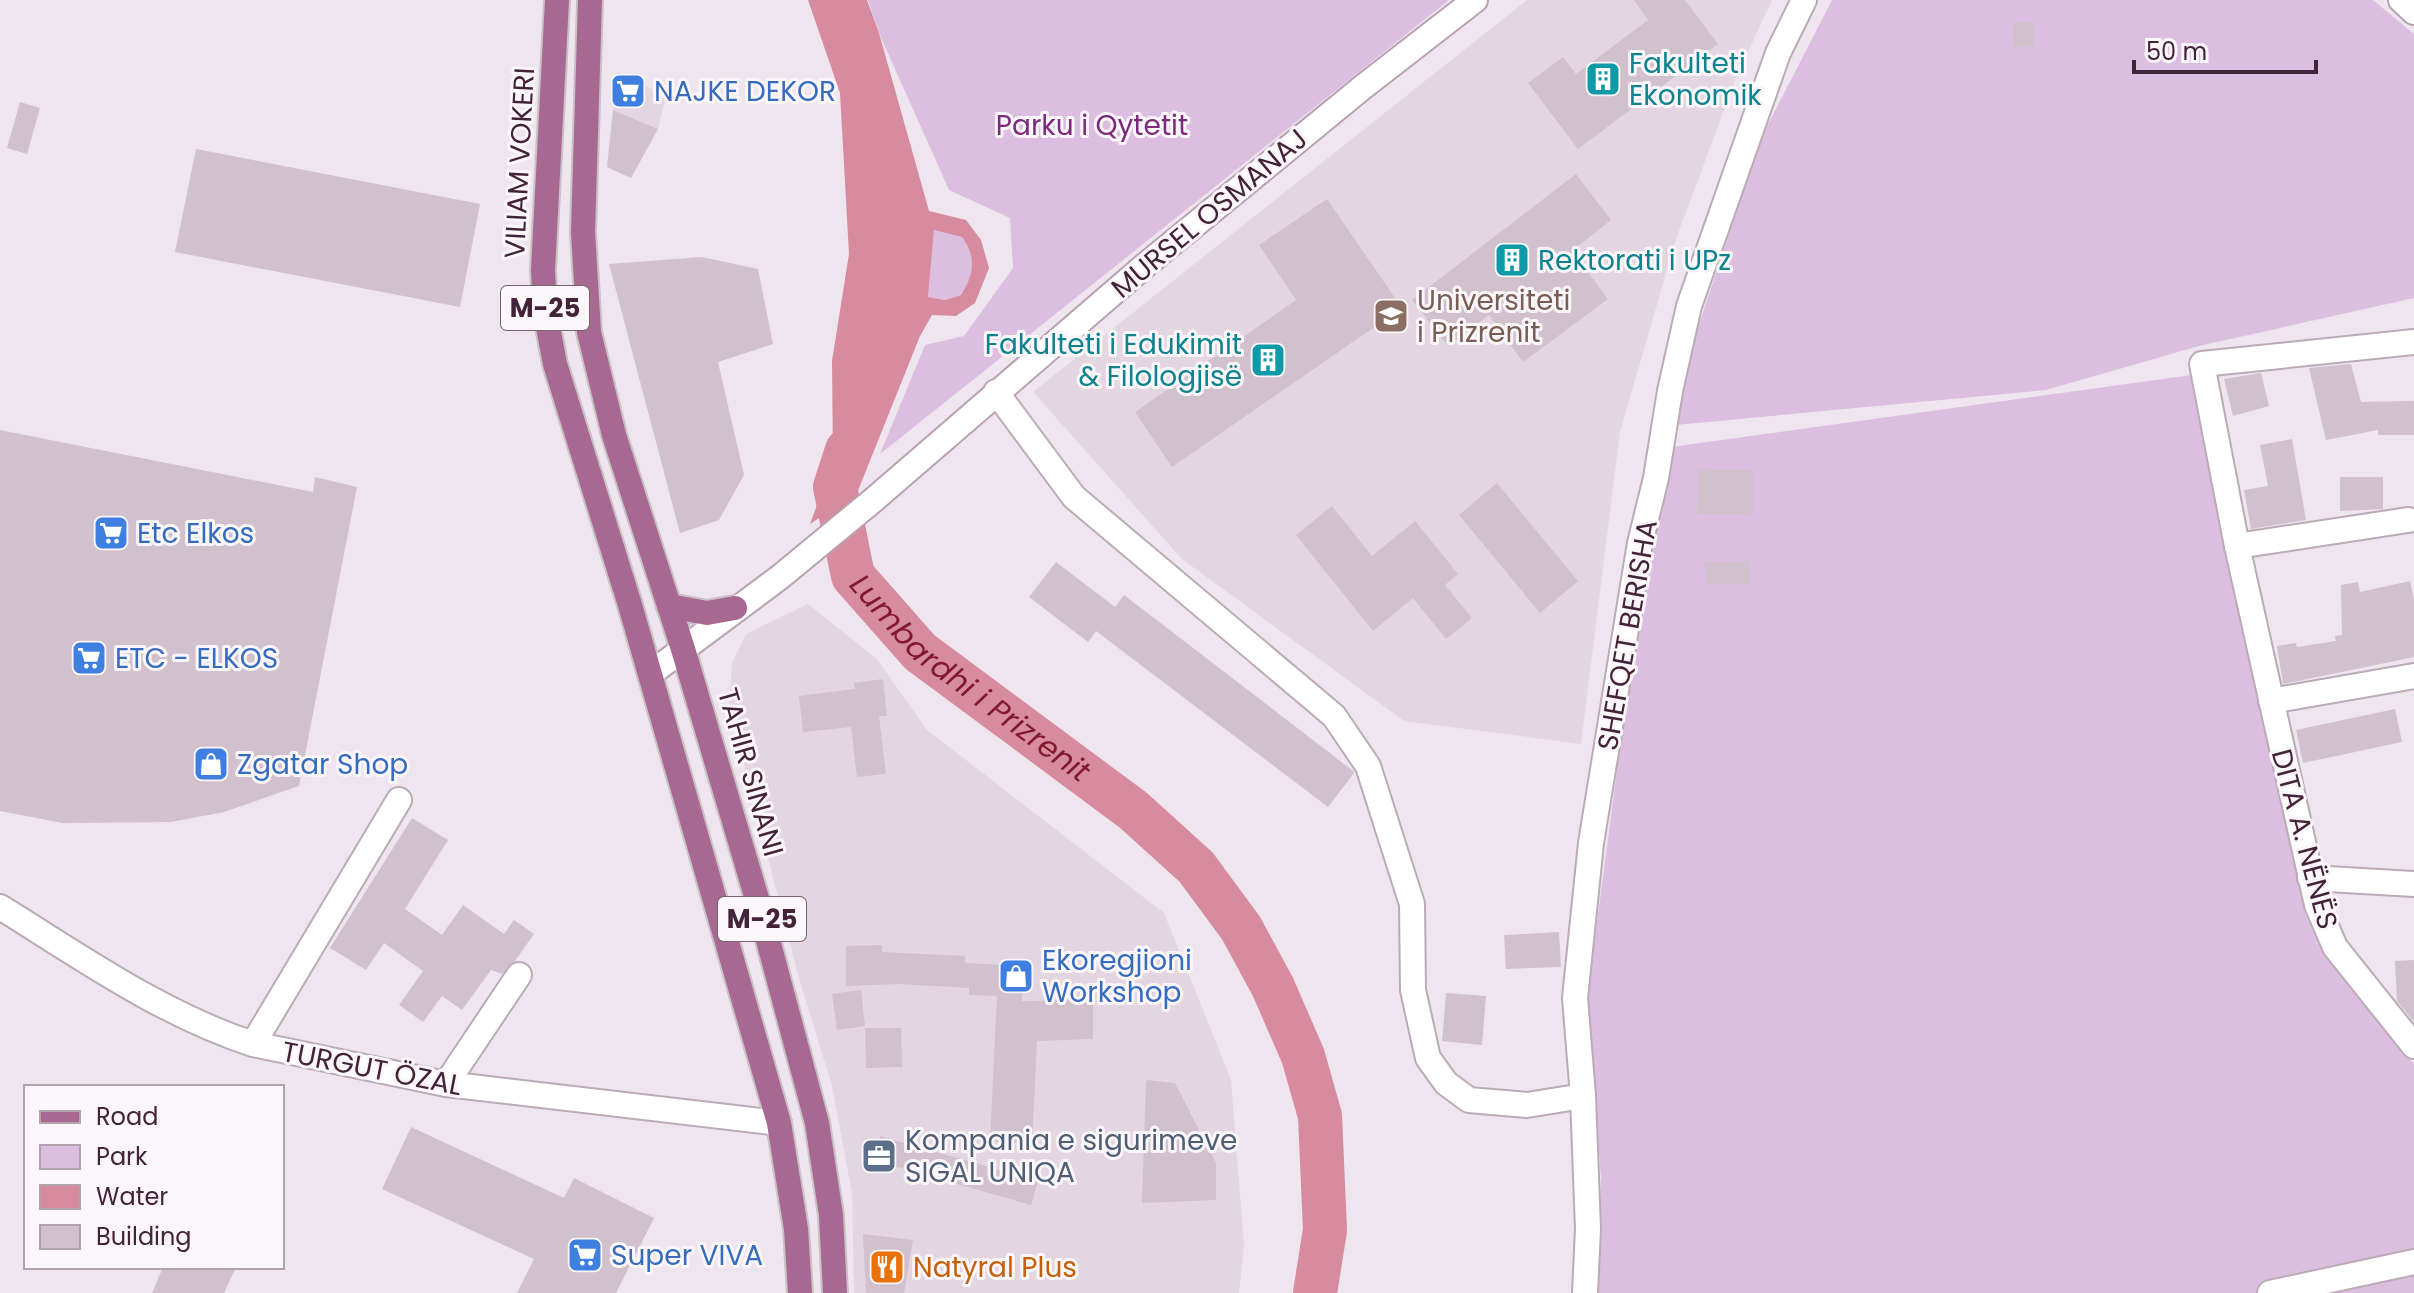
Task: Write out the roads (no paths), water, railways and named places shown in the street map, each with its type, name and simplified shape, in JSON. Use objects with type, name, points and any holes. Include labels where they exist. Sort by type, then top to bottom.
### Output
[{"type":"main road","name":"VILIAM VOKERI","points":[[557,0],[543,270],[545,311],[555,364],[650,674]]},
{"type":"main road","name":"TAHIR SINANI","points":[[590,0],[583,232],[589,332],[614,435],[683,649],[757,899],[817,1123],[831,1215],[835,1293]]},
{"type":"main road","points":[[669,606],[707,613],[735,608]]},
{"type":"main road","name":"M-25","points":[[650,674],[779,1123],[796,1229],[800,1293]]},
{"type":"street","name":"MURSEL OSMANAJ","points":[[650,674],[780,577],[1202,218],[1475,0]]},
{"type":"street","name":"SHEFQET BERISHA","points":[[1585,1293],[1588,1229],[1583,1096],[1575,998],[1591,843],[1629,628],[1640,543],[1656,478],[1670,391],[1689,306],[1778,53],[1804,0]]},
{"type":"street","points":[[2401,0],[2414,12]]},
{"type":"street","name":"DITA A. NËNËS","points":[[2414,342],[2202,364],[2237,546],[2317,905],[2335,947],[2414,1046]]},
{"type":"street","points":[[996,392],[1074,497],[1334,716],[1368,766],[1412,904],[1413,990],[1428,1058],[1446,1083],[1469,1100],[1498,1103],[1527,1105],[1583,1096]]},
{"type":"street","points":[[2237,546],[2408,520]]},
{"type":"street","points":[[2271,701],[2414,676]]},
{"type":"street","points":[[253,1044],[399,800]]},
{"type":"street","points":[[2310,878],[2414,884]]},
{"type":"street","name":"TURGUT ÖZAL","points":[[0,907],[70,954],[143,995],[224,1035],[253,1044],[446,1084],[779,1123]]},
{"type":"street","points":[[446,1084],[519,975]]},
{"type":"street","points":[[2270,1293],[2414,1262]]},
{"type":"water","points":[[808,0],[867,0],[929,211],[966,220],[981,240],[989,268],[975,303],[956,316],[932,315],[920,336],[857,493],[810,524],[833,462],[832,361],[849,254],[840,93]],"holes":[[[934,230],[962,237],[972,259],[965,288],[961,295],[945,300],[928,297]]]},
{"type":"waterway","name":"Lumbardhi i Prizrenit","points":[[847,450],[835,487],[853,576],[920,652],[1133,810],[1196,867],[1241,928],[1273,987],[1303,1056],[1320,1116],[1325,1230],[1315,1293]]},
{"type":"place","name":"Fakulteti Ekonomik","points":[[1603,79]]},
{"type":"place","name":"NAJKE DEKOR","points":[[628,91]]},
{"type":"place","name":"Rektorati i UPz","points":[[1512,260]]},
{"type":"place","name":"Universiteti i Prizrenit","points":[[1391,316]]},
{"type":"place","name":"Fakulteti i Edukimit & Filologjisë","points":[[1268,360]]},
{"type":"place","name":"Etc Elkos","points":[[111,533]]},
{"type":"place","name":"ETC - ELKOS","points":[[89,658]]},
{"type":"place","name":"Zgatar Shop","points":[[211,764]]},
{"type":"place","name":"Ekoregjioni Workshop","points":[[1016,976]]},
{"type":"place","name":"Kompania e sigurimeve SIGAL UNIQA","points":[[879,1156]]},
{"type":"place","name":"Super VIVA","points":[[585,1255]]},
{"type":"place","name":"Natyral Plus","points":[[887,1267]]},
{"type":"park label","name":"Parku i Qytetit","points":[[1092,125]]}]
